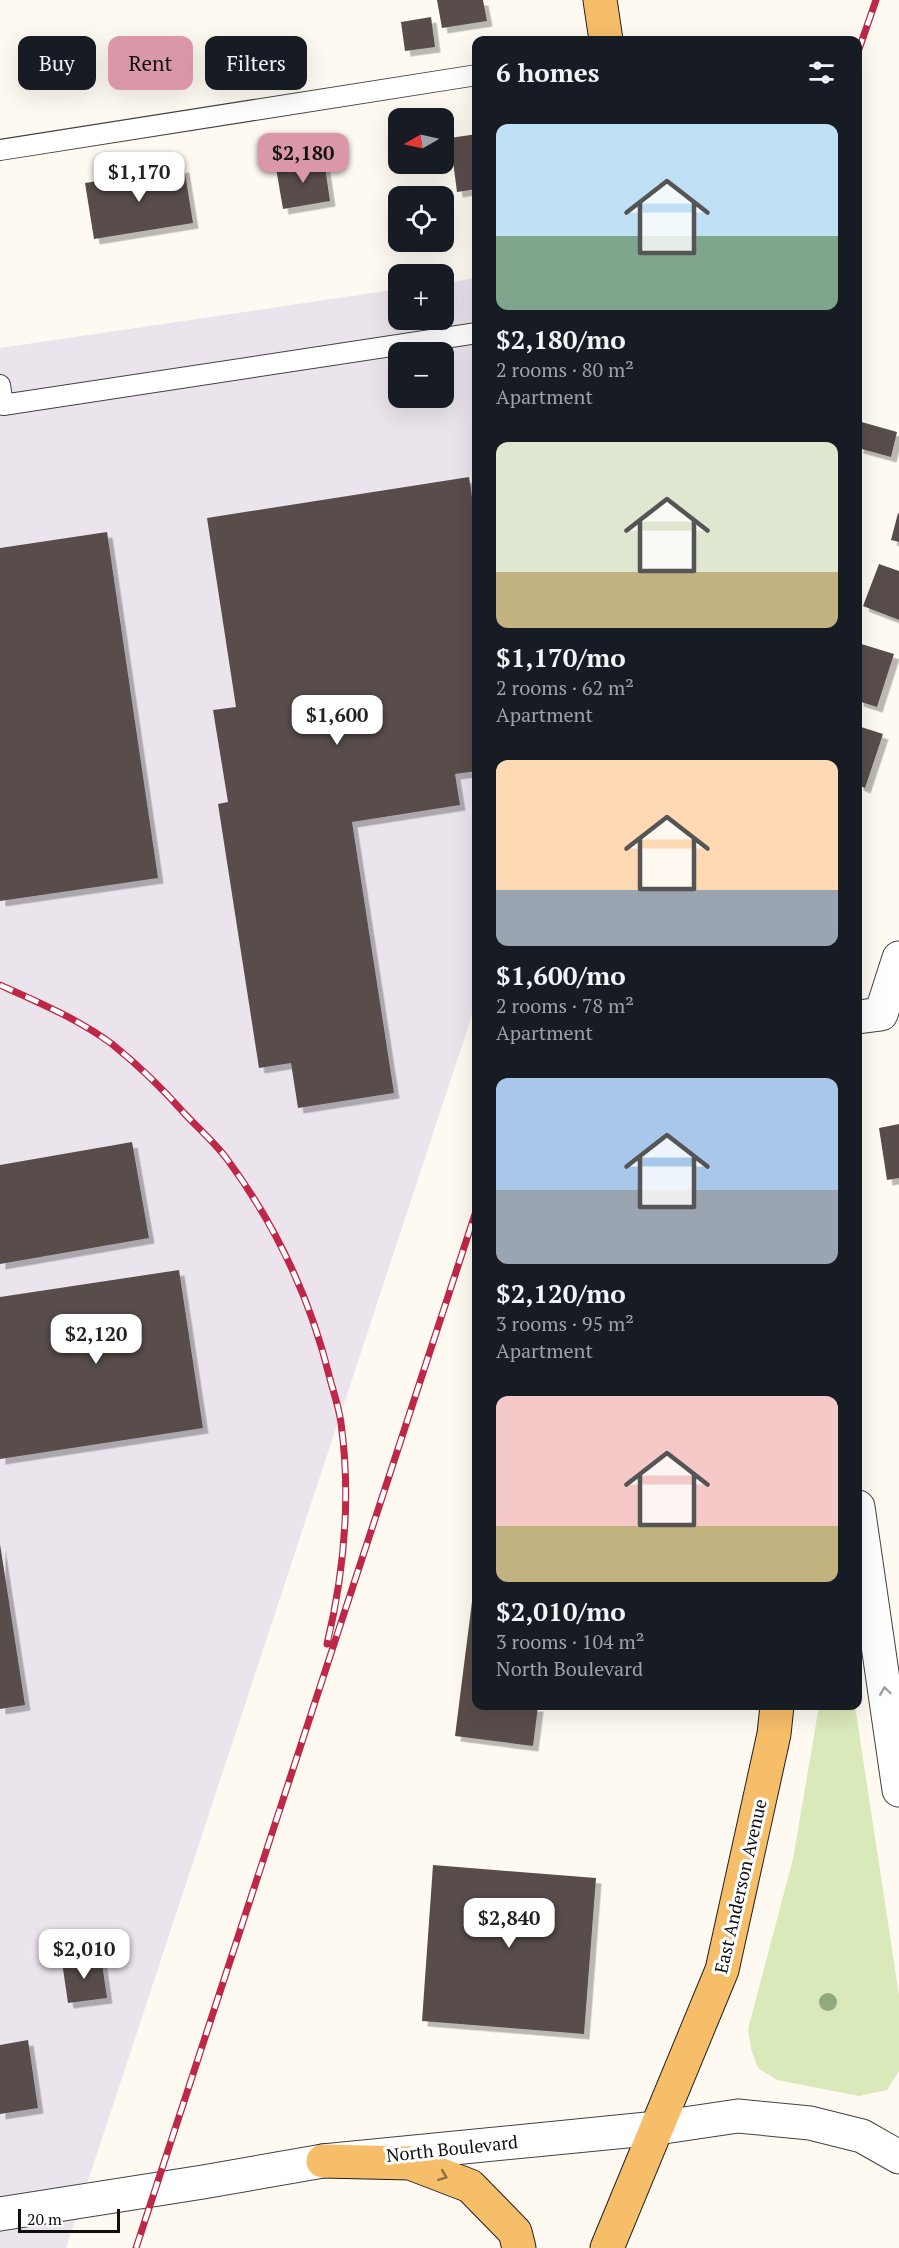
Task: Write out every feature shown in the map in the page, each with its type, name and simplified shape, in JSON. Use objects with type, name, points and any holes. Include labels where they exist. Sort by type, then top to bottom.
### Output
[{"type":"main road","points":[[600,0],[605,36]]},
{"type":"main road","name":"East Anderson Avenue","points":[[607,2248],[722,1970],[774,1734],[777,1710]]},
{"type":"main road","points":[[323,2161],[410,2163],[470,2186],[515,2232],[519,2248]]},
{"type":"street","points":[[870,1015],[899,958]]},
{"type":"street","points":[[862,1535],[899,1790]]},
{"type":"street","name":"North Boulevard","points":[[0,2214],[323,2161],[657,2128],[738,2116],[810,2123],[862,2136],[899,2157]]},
{"type":"lane","points":[[0,150],[472,76]]},
{"type":"lane","points":[[0,385],[3,405],[472,334]]},
{"type":"shaded area","points":[[472,279],[472,1015],[66,2248],[0,2248],[0,348],[388,291],[388,330],[454,330],[454,281]]},
{"type":"green space","points":[[818,1710],[856,1710],[899,1995],[899,2071],[887,2090],[859,2096],[777,2080],[758,2068],[751,2049],[748,2029],[793,1859]]},
{"type":"building","points":[[437,0],[483,0],[487,21],[442,28]]},
{"type":"building","points":[[431,17],[435,47],[405,51],[401,22]]},
{"type":"building","points":[[472,135],[472,190],[457,192],[454,137]]},
{"type":"building","points":[[324,160],[330,201],[283,209],[276,168]]},
{"type":"building","points":[[184,167],[193,223],[94,239],[85,183]]},
{"type":"building","points":[[862,422],[897,432],[891,457],[862,449]]},
{"type":"building","points":[[469,477],[472,497],[472,772],[455,774],[460,805],[352,822],[394,1093],[298,1108],[291,1063],[259,1068],[218,804],[228,802],[213,710],[236,707],[207,518]]},
{"type":"building","points":[[899,514],[899,542],[891,540]]},
{"type":"building","points":[[107,532],[158,878],[0,901],[0,548]]},
{"type":"building","points":[[879,564],[899,571],[899,620],[863,606]]},
{"type":"building","points":[[862,644],[894,654],[877,707],[862,702]]},
{"type":"building","points":[[862,727],[883,734],[865,788],[862,787]]},
{"type":"building","points":[[899,1124],[899,1178],[887,1180],[879,1128]]},
{"type":"building","points":[[132,1142],[149,1238],[0,1264],[0,1165]]},
{"type":"building","points":[[179,1270],[203,1428],[0,1459],[0,1297]]},
{"type":"building","points":[[0,1544],[25,1705],[0,1709]]},
{"type":"building","points":[[472,1602],[472,1710],[538,1710],[533,1746],[455,1736]]},
{"type":"building","points":[[433,1865],[596,1878],[584,2034],[422,2021]]},
{"type":"building","points":[[101,1957],[107,1998],[68,2003],[62,1962]]},
{"type":"building","points":[[28,2040],[38,2108],[0,2114],[0,2045]]},
{"type":"railway","points":[[862,40],[876,0]]},
{"type":"railway","points":[[0,985],[58,1011],[86,1027],[112,1044],[150,1077],[227,1159],[276,1236],[313,1320],[341,1423],[345,1478],[344,1534],[338,1590],[327,1644]]},
{"type":"railway","points":[[136,2248],[472,1223]]}]
